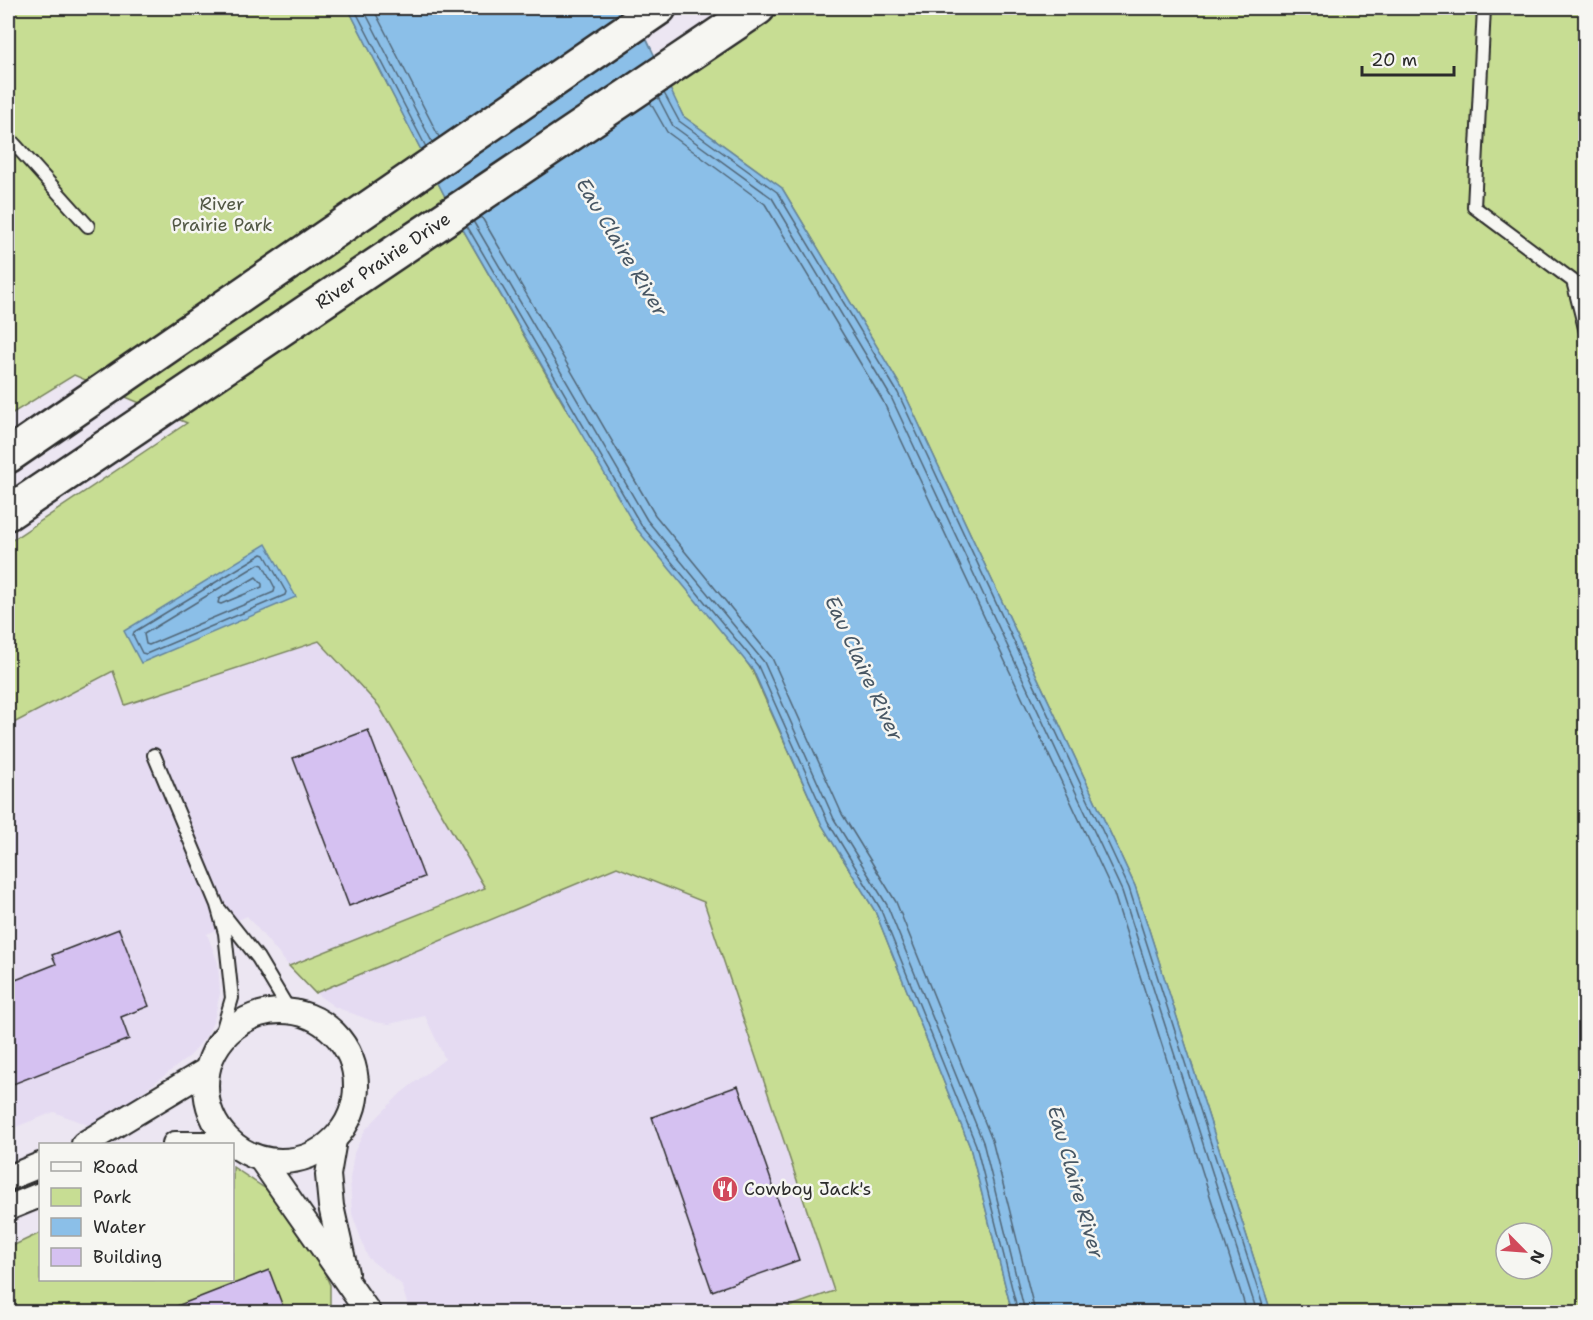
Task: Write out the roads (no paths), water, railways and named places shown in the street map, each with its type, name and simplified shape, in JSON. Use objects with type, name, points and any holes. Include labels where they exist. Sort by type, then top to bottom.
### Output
[{"type":"main road","points":[[8,456],[659,8]]},
{"type":"main road","name":"River Prairie Drive","points":[[8,513],[758,8]]},
{"type":"street","points":[[232,1143],[213,1119],[206,1095],[207,1070],[219,1042],[249,1017],[269,1011],[289,1010],[311,1016],[330,1028],[345,1044],[354,1064],[357,1086],[354,1107],[346,1125],[334,1140],[319,1152],[300,1159],[280,1162],[247,1154]]},
{"type":"street","points":[[86,1143],[207,1070]]},
{"type":"street","points":[[334,1140],[328,1175],[331,1206],[348,1281]]},
{"type":"street","points":[[234,1144],[247,1154],[301,1219],[348,1281],[368,1312]]},
{"type":"street","points":[[8,1178],[39,1164]]},
{"type":"street","points":[[8,1208],[39,1195]]},
{"type":"lane","points":[[1484,8],[1474,207],[1573,281],[1586,332]]},
{"type":"lane","points":[[8,137],[88,226]]},
{"type":"lane","points":[[154,755],[217,905],[226,943],[232,998],[219,1042]]},
{"type":"lane","points":[[217,905],[258,958],[289,1010]]},
{"type":"water","name":"Eau Claire River","points":[[348,8],[632,8],[683,116],[782,188],[903,390],[1135,886],[1271,1312],[1012,1312],[970,1147],[875,911],[822,825],[753,670],[636,528],[454,214]]},
{"type":"water","points":[[266,544],[296,597],[141,663],[124,631]]},
{"type":"place","name":"Cowboy Jack's","points":[[725,1189]]},
{"type":"park label","name":"River Prairie Park","points":[[222,214]]}]
